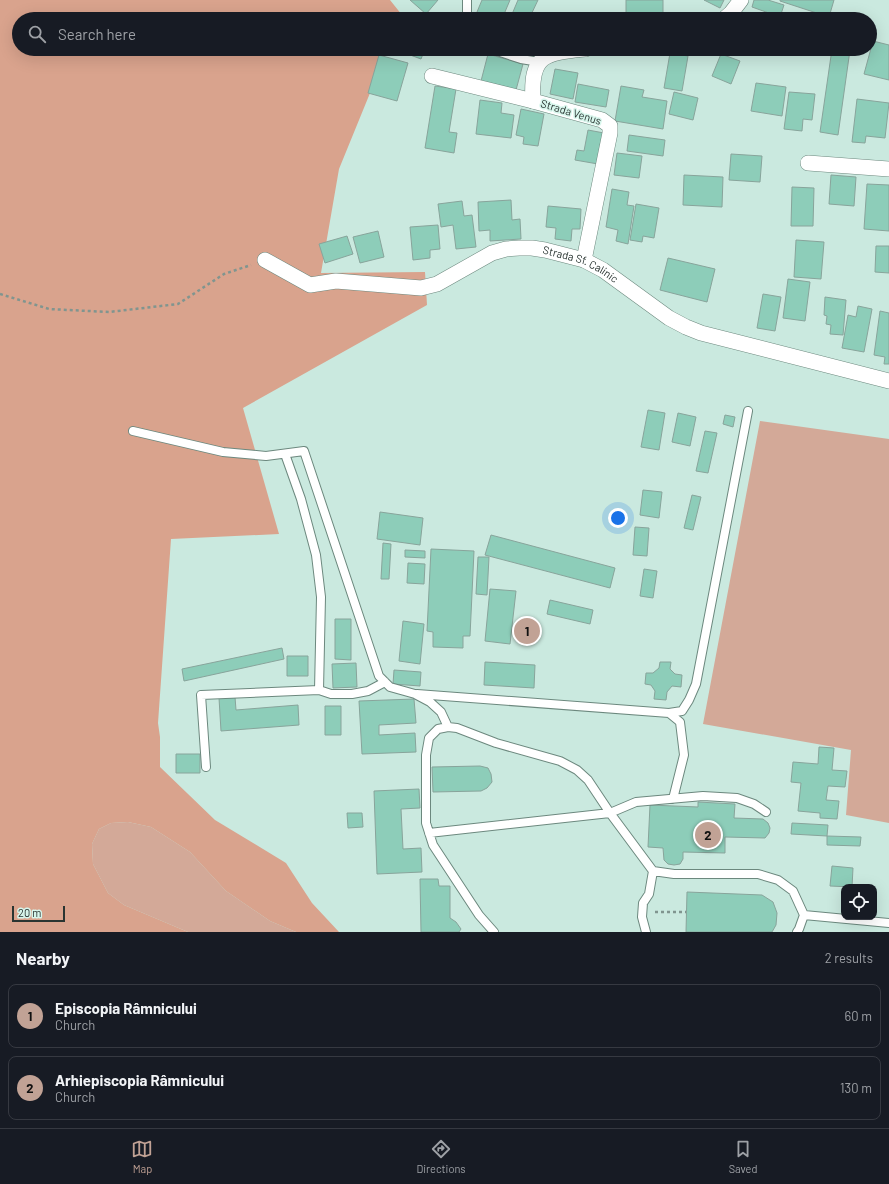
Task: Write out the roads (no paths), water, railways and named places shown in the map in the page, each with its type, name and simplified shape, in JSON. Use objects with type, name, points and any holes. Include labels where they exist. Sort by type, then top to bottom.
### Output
[{"type":"street","points":[[732,12],[741,0]]},
{"type":"street","points":[[539,62],[545,56]]},
{"type":"street","name":"Strada Venus","points":[[539,62],[534,74],[532,86],[533,101],[602,120],[610,126],[610,133],[584,260]]},
{"type":"street","points":[[432,76],[533,101]]},
{"type":"street","points":[[808,163],[889,169]]},
{"type":"street","name":"Strada Sf. Calinic","points":[[265,260],[310,285],[336,281],[421,288],[437,284],[492,254],[506,249],[532,248],[545,250],[584,260],[603,270],[670,318],[686,327],[718,338],[889,381]]},
{"type":"lane","points":[[467,0],[467,12]]},
{"type":"lane","points":[[512,56],[539,62]]},
{"type":"lane","points":[[133,431],[223,452],[266,456],[304,451],[379,676],[390,687],[415,694],[669,713],[682,711],[696,684],[748,412]]},
{"type":"lane","points":[[285,454],[301,499],[316,555],[321,597],[319,690]]},
{"type":"lane","points":[[206,767],[201,695],[319,690],[331,694],[352,694],[368,691],[385,682]]},
{"type":"lane","points":[[415,694],[430,702],[441,712],[448,727]]},
{"type":"lane","points":[[669,713],[680,722],[684,755],[673,799]]},
{"type":"lane","points":[[494,932],[479,915],[433,845],[429,833],[426,822],[426,755],[429,738],[438,729],[448,727],[457,728],[496,743],[560,761],[577,770],[588,780],[610,813],[653,871],[674,874],[758,874],[778,880],[793,891],[804,915],[797,932]]},
{"type":"lane","points":[[429,833],[610,813],[636,802],[703,796],[737,798],[754,804],[766,812]]},
{"type":"lane","points":[[646,932],[642,917],[643,903],[649,894],[653,871]]},
{"type":"lane","points":[[804,915],[889,923]]},
{"type":"place","name":"Episcopia Râmnicului","points":[[527,631]]},
{"type":"place","name":"Arhiepiscopia Râmnicului","points":[[708,835]]}]
